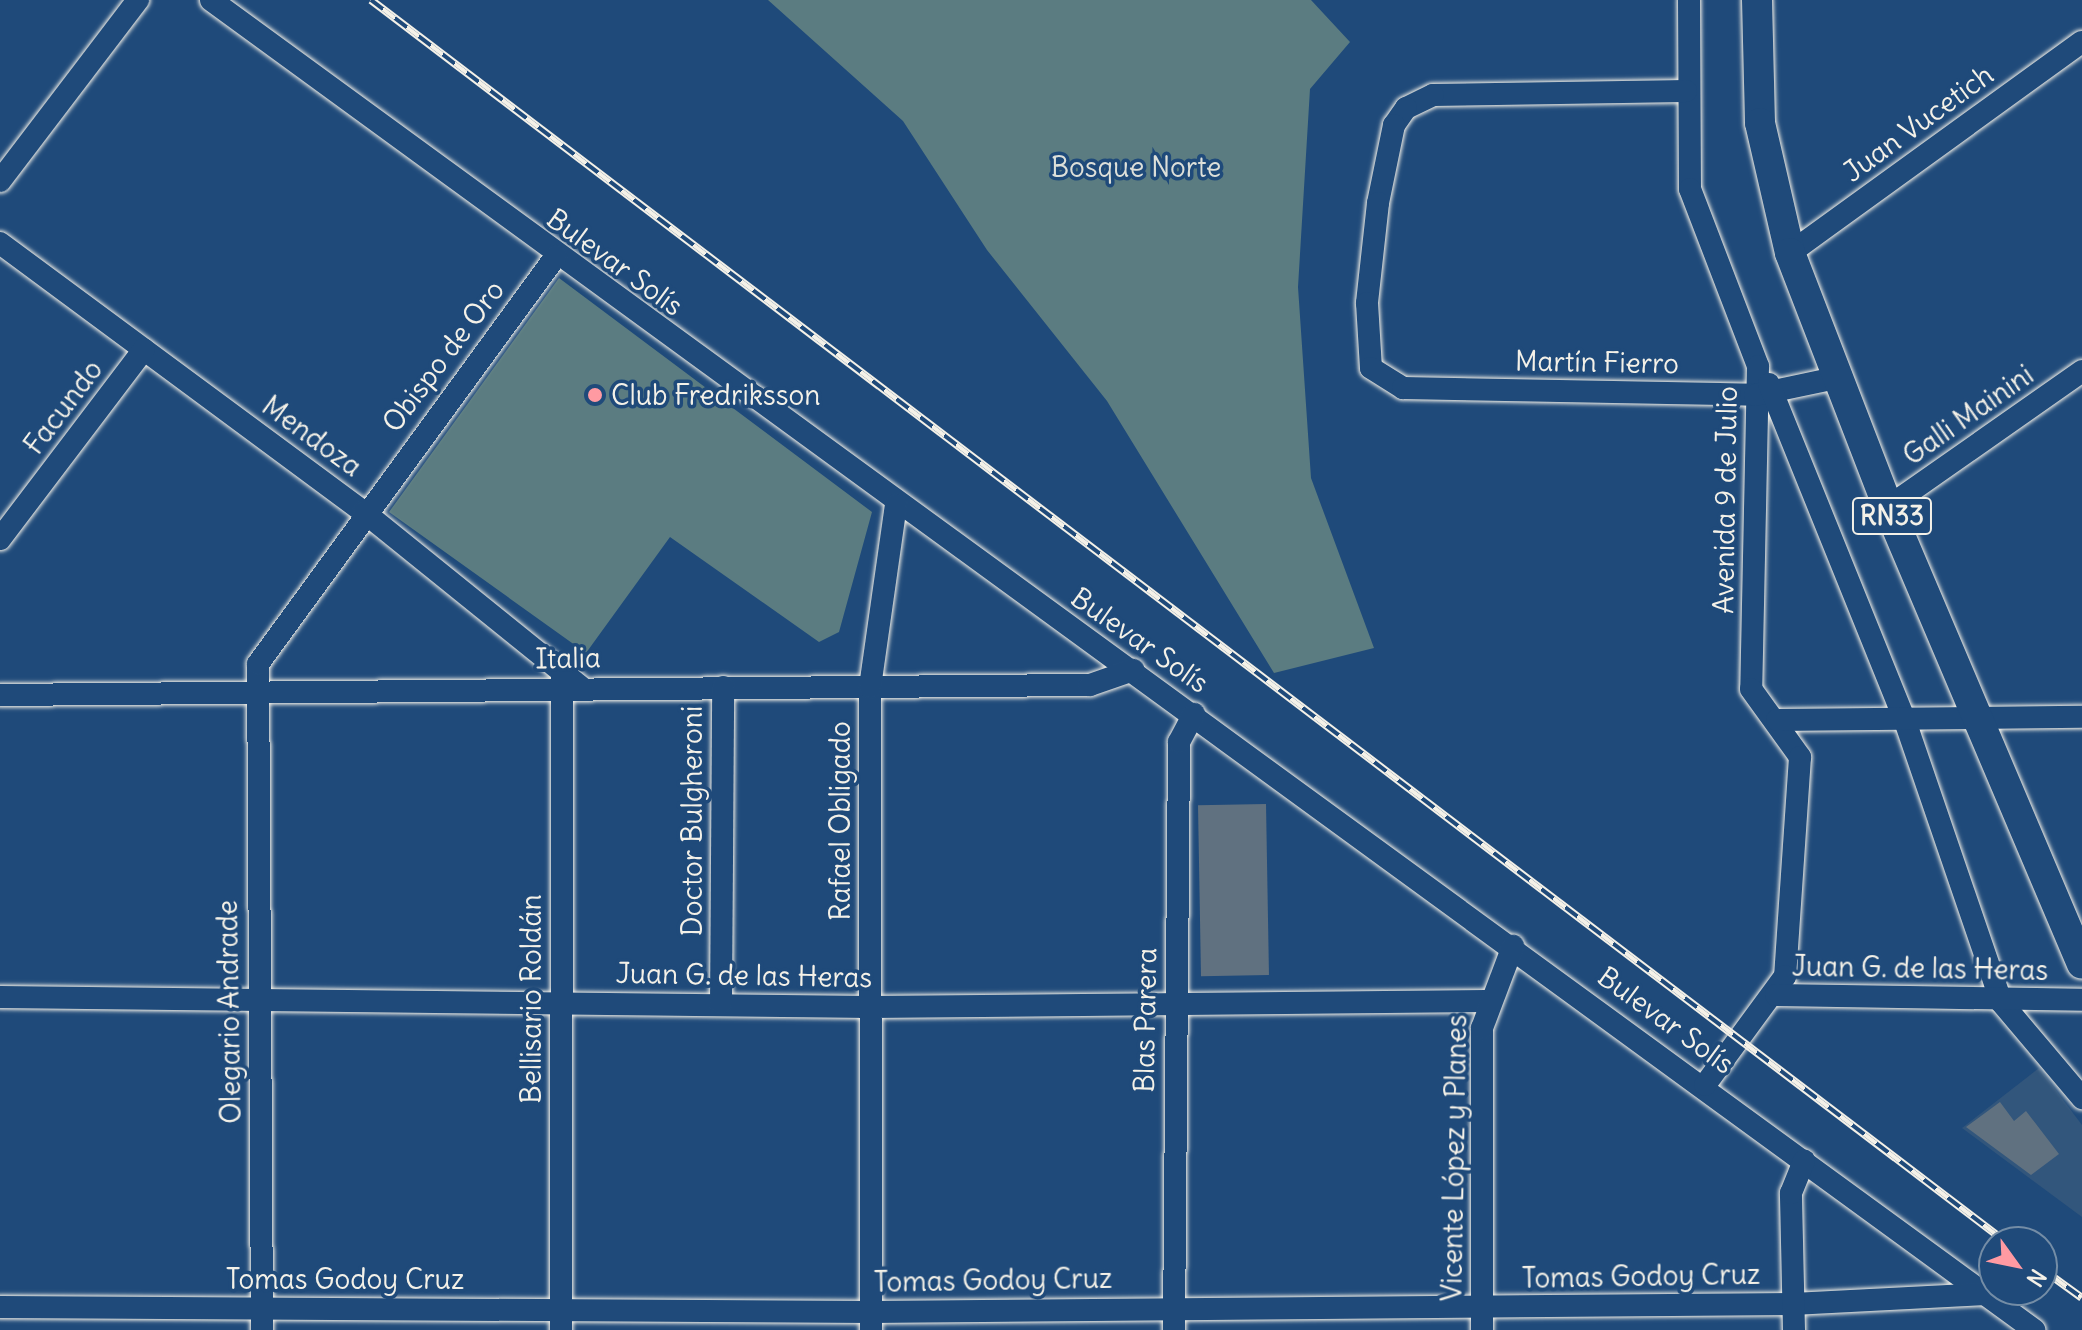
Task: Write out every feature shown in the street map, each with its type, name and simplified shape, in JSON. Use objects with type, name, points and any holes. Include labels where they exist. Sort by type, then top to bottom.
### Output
[{"type":"highway","name":"RN33","points":[[1757,0],[1760,123],[1790,253],[1888,507],[2082,964]]},
{"type":"street","points":[[0,181],[138,0]]},
{"type":"street","name":"Bulevar Solís","points":[[211,0],[896,505],[1194,714],[1705,1085],[1978,1289]]},
{"type":"street","name":"Avenida 9 de Julio","points":[[1689,0],[1686,91],[1690,189],[1758,366],[1765,394],[1751,689],[1777,720],[1800,757],[1788,957],[1776,995]]},
{"type":"street","name":"Juan Vucetich","points":[[1790,253],[2082,42]]},
{"type":"street","name":"Martín Fierro","points":[[1686,91],[1433,95],[1406,108],[1394,125],[1378,203],[1367,346],[1380,380],[1403,388],[1765,394],[1836,378]]},
{"type":"street","name":"Mendoza","points":[[0,243],[364,512],[568,681]]},
{"type":"street","name":"Obispo de Oro","points":[[253,692],[266,643],[556,256]]},
{"type":"street","name":"Facundo","points":[[0,539],[144,349]]},
{"type":"street","name":"Galli Mainini","points":[[1888,507],[2082,371]]},
{"type":"street","points":[[1765,394],[1904,718],[2001,1002],[2082,1098]]},
{"type":"street","name":"Rafael Obligado","points":[[871,1321],[870,687],[896,505]]},
{"type":"street","name":"Italia","points":[[0,695],[253,692],[568,681],[723,687],[1090,685],[1133,670]]},
{"type":"street","name":"Bellisario Roldán","points":[[561,1319],[561,1002],[568,681]]},
{"type":"street","name":"Doctor Bulgheroni","points":[[721,1003],[723,687]]},
{"type":"street","name":"Olegario Andrade","points":[[253,692],[262,1320]]},
{"type":"street","name":"Blas Parera","points":[[1174,1319],[1174,1005],[1179,742],[1194,714]]},
{"type":"street","points":[[1777,720],[2082,717]]},
{"type":"street","name":"Vicente López y Planes","points":[[1482,1330],[1486,1001],[1513,946]]},
{"type":"street","name":"Juan G. de las Heras","points":[[1705,1085],[1776,995],[2001,1002],[2082,1000]]},
{"type":"street","name":"Juan G. de las Heras","points":[[0,997],[870,1007],[1486,1001]]},
{"type":"street","points":[[1794,1330],[1791,1193],[1804,1161]]},
{"type":"street","name":"Tomas Godoy Cruz","points":[[0,1307],[262,1320],[871,1321],[1174,1319],[1482,1307],[1794,1304],[1978,1294]]},
{"type":"street","name":"Bulevar Solís","points":[[2001,1306],[2034,1330]]},
{"type":"shaded area","points":[[2039,1068],[2082,1125],[2082,1217],[1962,1128]]},
{"type":"green space","name":"Bosque Norte","points":[[768,0],[1311,0],[1350,42],[1310,89],[1298,287],[1311,478],[1374,648],[1274,673],[1107,401],[987,250],[903,121]]},
{"type":"green space","name":"Club Fredriksson","points":[[559,278],[872,512],[839,632],[819,642],[670,537],[586,653],[389,512]]},
{"type":"building","points":[[1266,804],[1269,975],[1201,976],[1198,805]]},
{"type":"building","points":[[2000,1102],[2014,1121],[2026,1111],[2059,1154],[2031,1175],[1966,1127]]},
{"type":"railway","points":[[371,0],[1985,1226]]},
{"type":"railway","points":[[2058,1281],[2082,1298]]},
{"type":"place","name":"Club Fredriksson","points":[[595,395]]}]
